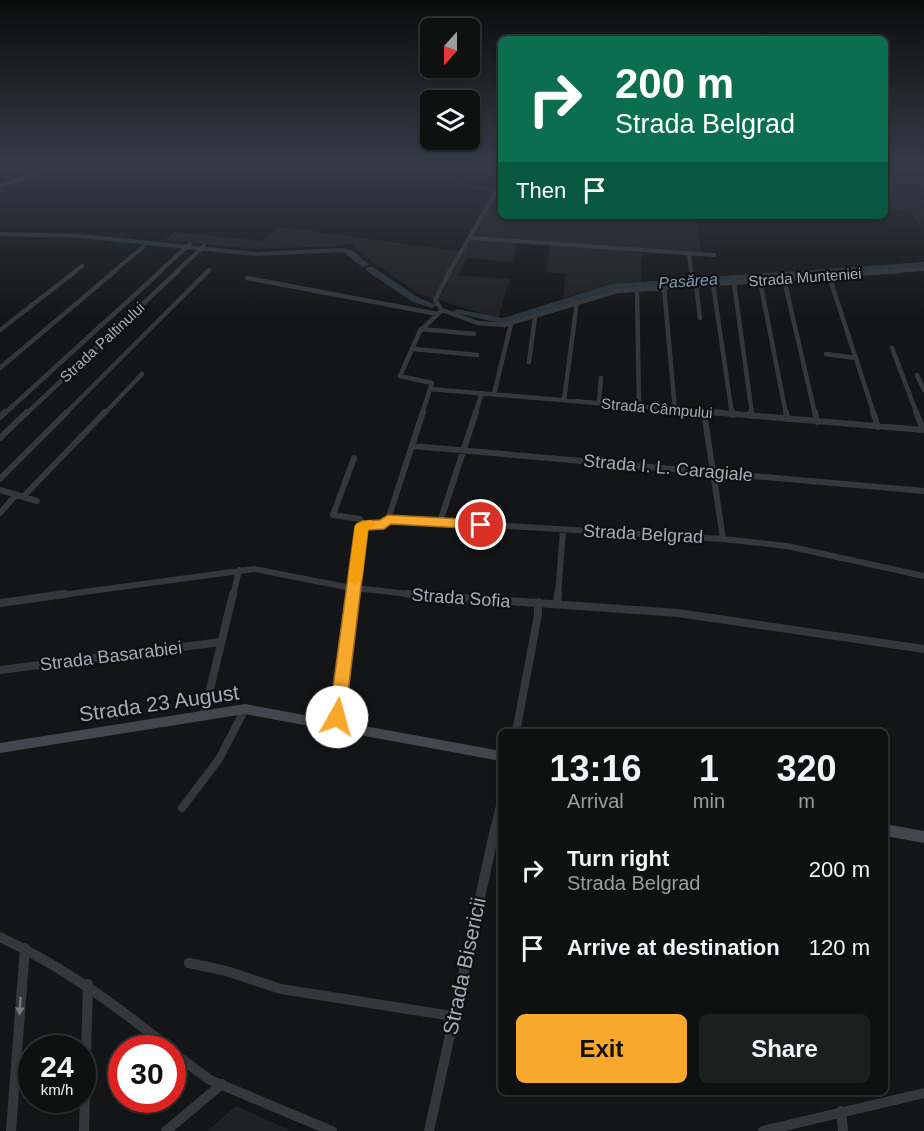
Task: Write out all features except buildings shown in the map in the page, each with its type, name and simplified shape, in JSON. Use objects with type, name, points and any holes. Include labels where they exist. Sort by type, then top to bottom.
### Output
[{"type":"main road","name":"Strada 23 August","points":[[0,748],[245,708],[498,755]]},
{"type":"main road","points":[[888,831],[924,837]]},
{"type":"street","points":[[477,355],[414,349],[422,329],[440,312],[435,296],[484,215]]},
{"type":"street","points":[[471,238],[714,255]]},
{"type":"street","points":[[0,417],[190,244]]},
{"type":"street","name":"Strada Paltinului","points":[[0,438],[204,246]]},
{"type":"street","points":[[0,368],[143,247]]},
{"type":"street","points":[[689,254],[700,318]]},
{"type":"street","points":[[0,330],[82,266]]},
{"type":"street","points":[[922,269],[924,278]]},
{"type":"street","name":"Strada Munteniei","points":[[247,278],[440,312],[485,324],[511,324],[604,293],[693,284],[922,269]]},
{"type":"street","points":[[0,478],[209,270]]},
{"type":"street","points":[[829,276],[878,427]]},
{"type":"street","points":[[784,279],[817,422]]},
{"type":"street","points":[[760,280],[787,419]]},
{"type":"street","points":[[734,282],[752,416]]},
{"type":"street","points":[[713,284],[732,415]]},
{"type":"street","points":[[664,287],[670,377],[674,383],[675,410]]},
{"type":"street","points":[[637,289],[639,406]]},
{"type":"street","points":[[564,400],[577,302]]},
{"type":"street","points":[[528,362],[536,317]]},
{"type":"street","points":[[494,394],[511,324]]},
{"type":"street","points":[[422,329],[474,334]]},
{"type":"street","points":[[892,348],[923,430]]},
{"type":"street","name":"Strada Câmpului","points":[[414,349],[400,377],[431,381],[430,389],[923,430]]},
{"type":"street","points":[[826,354],[856,358]]},
{"type":"street","points":[[0,513],[142,374]]},
{"type":"street","points":[[917,375],[924,390]]},
{"type":"street","points":[[600,403],[601,378]]},
{"type":"street","points":[[388,519],[430,389]]},
{"type":"street","points":[[440,522],[482,393]]},
{"type":"street","points":[[704,412],[723,539]]},
{"type":"street","name":"Strada I. L. Caragiale","points":[[412,446],[924,491]]},
{"type":"street","points":[[336,724],[362,526],[360,519],[333,515],[354,458]]},
{"type":"street","points":[[0,490],[37,501]]},
{"type":"street","name":"Strada Belgrad","points":[[362,526],[384,525],[388,519],[723,539],[806,549],[924,576]]},
{"type":"street","points":[[556,603],[563,530]]},
{"type":"street","points":[[204,714],[239,570]]},
{"type":"street","name":"Strada Sofia","points":[[0,603],[239,570],[264,570],[354,588],[440,598],[556,603],[678,614],[924,649]]},
{"type":"street","points":[[517,729],[538,615],[538,602]]},
{"type":"street","name":"Strada Basarabiei","points":[[0,670],[222,642]]},
{"type":"street","points":[[182,808],[219,759],[245,708]]},
{"type":"street","name":"Strada Bisericii","points":[[429,1131],[452,1016],[498,815]]},
{"type":"street","points":[[0,937],[88,984],[153,1035]]},
{"type":"street","points":[[11,1131],[24,948]]},
{"type":"street","points":[[189,963],[226,971],[281,989],[452,1016]]},
{"type":"street","points":[[84,1131],[88,984]]},
{"type":"street","points":[[186,1062],[210,1080],[332,1131]]},
{"type":"street","points":[[166,1131],[222,1084]]},
{"type":"street","points":[[763,1131],[924,1093]]},
{"type":"street","points":[[842,1111],[843,1131]]},
{"type":"shaded area","points":[[479,215],[498,215],[498,219],[696,219],[702,253],[641,249],[641,282],[611,284],[563,298],[566,274],[546,272],[550,245],[517,242],[512,262],[467,258],[458,275],[510,279],[498,319],[417,293],[353,248],[355,245],[252,249],[165,240],[174,232],[263,241],[279,227],[459,251]]},
{"type":"shaded area","points":[[913,215],[924,215],[924,231]]},
{"type":"shaded area","points":[[236,1106],[291,1131],[207,1131]]},
{"type":"waterway","name":"Pasărea","points":[[0,234],[80,236],[255,254],[344,250],[365,265]]},
{"type":"waterway","name":"Pasărea","points":[[457,312],[503,321],[611,287],[924,265]]},
{"type":"waterway","name":"Pasărea","points":[[370,269],[416,300],[432,305]]},
{"type":"slow traffic","points":[[355,579],[362,526],[371,525]]},
{"type":"route","points":[[337,717],[362,526],[384,525],[388,519],[481,525]]}]
